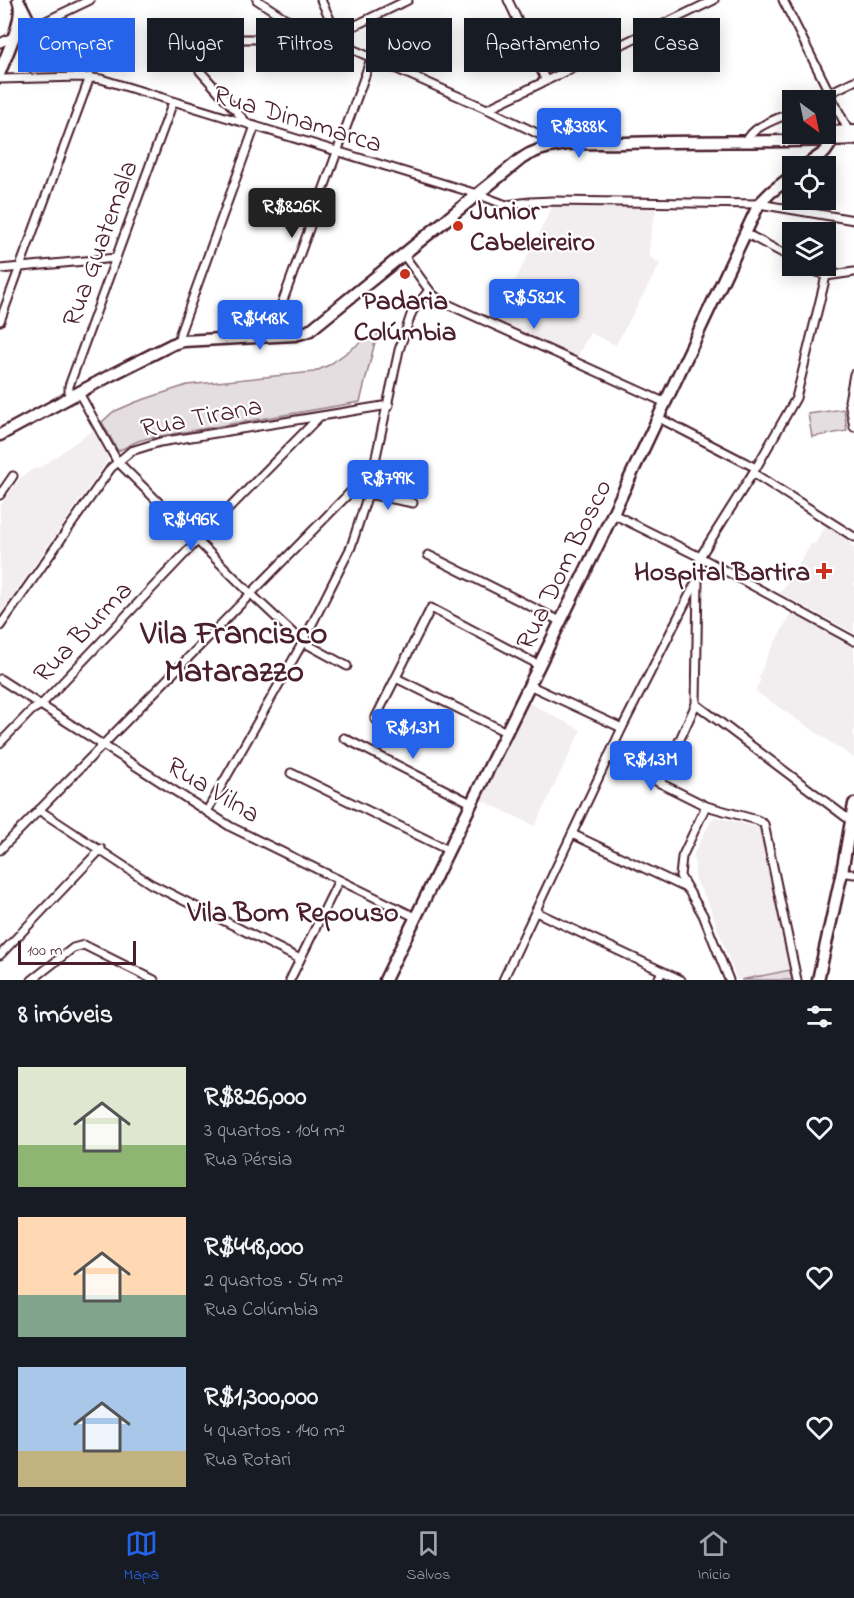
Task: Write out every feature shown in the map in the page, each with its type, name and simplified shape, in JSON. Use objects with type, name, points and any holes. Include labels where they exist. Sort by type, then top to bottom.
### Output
[{"type":"main road","points":[[20,3],[28,18]]},
{"type":"main road","points":[[0,72],[20,16],[20,3]]},
{"type":"main road","points":[[0,435],[113,374],[179,342],[300,334],[309,331],[521,159],[541,149],[557,146],[685,141],[782,134]]},
{"type":"main road","points":[[836,136],[851,135]]},
{"type":"main road","points":[[748,137],[782,137]]},
{"type":"main road","points":[[819,156],[825,152],[827,144]]},
{"type":"main road","name":"Rua Dom Bosco","points":[[385,980],[613,514],[759,204],[782,184]]},
{"type":"main road","points":[[818,980],[851,829],[854,804]]},
{"type":"street","points":[[53,18],[90,0]]},
{"type":"street","points":[[257,0],[285,18]]},
{"type":"street","points":[[321,0],[329,18]]},
{"type":"street","points":[[354,26],[408,0]]},
{"type":"street","points":[[508,0],[546,81]]},
{"type":"street","points":[[487,110],[714,0]]},
{"type":"street","points":[[783,0],[827,90]]},
{"type":"street","points":[[0,43],[18,35]]},
{"type":"street","points":[[179,342],[180,333],[251,125],[200,71],[200,57],[213,42],[226,39],[256,39]]},
{"type":"street","points":[[270,336],[366,72]]},
{"type":"street","points":[[401,72],[549,139],[557,146]]},
{"type":"street","points":[[0,321],[90,77]]},
{"type":"street","name":"Rua Dinamarca","points":[[0,79],[90,77],[338,151],[506,205],[553,201],[759,204],[854,220]]},
{"type":"street","points":[[836,90],[854,81]]},
{"type":"street","points":[[497,115],[504,101]]},
{"type":"street","name":"Rua Guatemala","points":[[74,396],[69,386],[173,102]]},
{"type":"street","points":[[836,107],[851,135]]},
{"type":"street","points":[[748,137],[782,118]]},
{"type":"street","points":[[532,132],[541,149]]},
{"type":"street","points":[[745,233],[782,253]]},
{"type":"street","points":[[403,254],[436,298],[666,403]]},
{"type":"street","points":[[0,269],[116,258]]},
{"type":"street","points":[[836,275],[854,272]]},
{"type":"street","points":[[660,783],[696,704],[700,557],[796,398],[826,276]]},
{"type":"street","points":[[207,811],[303,642],[351,547],[375,467],[399,350],[412,312],[429,290]]},
{"type":"street","points":[[854,374],[849,401],[854,427]]},
{"type":"street","points":[[74,396],[117,461],[197,541],[303,642],[347,666]]},
{"type":"street","name":"Rua Tirana","points":[[0,626],[117,461],[131,451],[151,444],[388,405]]},
{"type":"street","name":"Rua Burma","points":[[0,743],[32,710],[40,705],[319,416]]},
{"type":"street","points":[[659,418],[754,470],[854,537]]},
{"type":"street","points":[[0,850],[375,467]]},
{"type":"street","points":[[0,495],[13,476]]},
{"type":"street","points":[[368,494],[413,503]]},
{"type":"street","points":[[613,514],[700,557],[854,641]]},
{"type":"street","points":[[428,555],[560,621]]},
{"type":"street","points":[[503,980],[622,728],[698,578]]},
{"type":"street","points":[[375,719],[429,609],[434,608],[539,665]]},
{"type":"street","points":[[396,678],[506,732]]},
{"type":"street","name":"Rua Vilna","points":[[0,680],[231,827],[415,917]]},
{"type":"street","points":[[530,685],[622,728]]},
{"type":"street","points":[[696,704],[851,829]]},
{"type":"street","points":[[344,738],[471,803]]},
{"type":"street","points":[[608,757],[706,806],[764,824],[797,980]]},
{"type":"street","points":[[291,773],[448,850]]},
{"type":"street","points":[[706,806],[680,862],[680,876],[703,915],[729,980]]},
{"type":"street","points":[[39,810],[151,884],[300,959]]},
{"type":"street","points":[[572,834],[686,888]]},
{"type":"street","points":[[0,955],[101,849]]},
{"type":"street","points":[[842,872],[854,874]]},
{"type":"street","points":[[290,980],[339,880]]},
{"type":"street","points":[[536,912],[681,980]]},
{"type":"street","points":[[32,980],[73,948],[84,945],[154,980]]},
{"type":"street","points":[[658,980],[662,971]]},
{"type":"shaded area","points":[[553,205],[657,206],[651,231],[649,256],[660,264],[616,345],[590,333],[576,359],[495,321]]},
{"type":"shaded area","points":[[378,330],[360,402],[149,438],[118,451],[102,422],[113,412],[187,385],[314,372],[329,365]]},
{"type":"shaded area","points":[[844,409],[847,431],[812,437],[808,414]]},
{"type":"shaded area","points":[[93,430],[108,460],[0,614],[0,506],[20,478],[33,469],[41,467]]},
{"type":"shaded area","name":"Hospital Bartira","points":[[826,526],[846,539],[854,548],[854,633],[780,593],[812,543],[815,544]]},
{"type":"shaded area","points":[[792,612],[854,645],[854,758],[755,691],[769,653]]},
{"type":"shaded area","points":[[529,703],[581,730],[535,826],[481,800]]},
{"type":"shaded area","points":[[715,817],[760,828],[762,831],[790,970],[737,980],[708,902],[695,875],[694,853]]},
{"type":"shaded area","points":[[790,970],[793,980],[741,980]]},
{"type":"place","name":"Junior Cabeleireiro","points":[[458,226]]},
{"type":"place","name":"Padaria Colúmbia","points":[[405,274]]},
{"type":"place","name":"Hospital Bartira","points":[[824,571]]},
{"type":"district","name":"Vila Francisco Matarazzo","points":[[234,650]]},
{"type":"district","name":"Vila Bom Repouso","points":[[293,911]]}]
